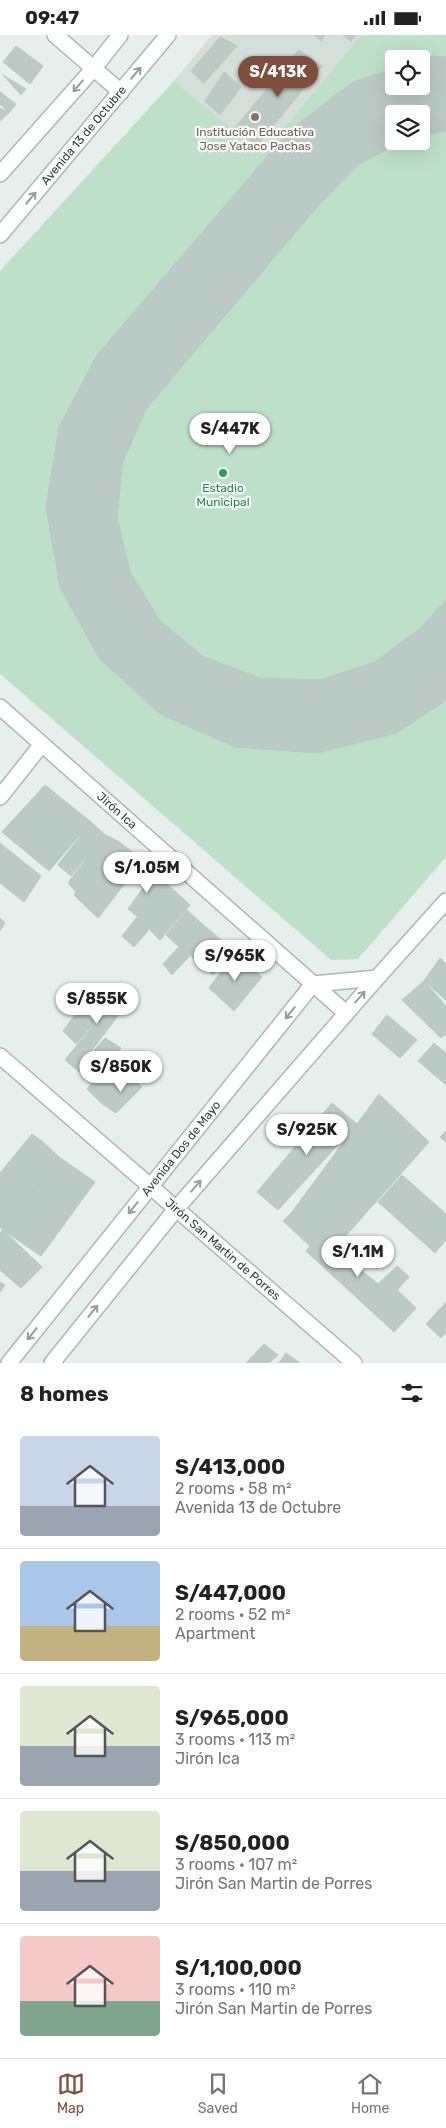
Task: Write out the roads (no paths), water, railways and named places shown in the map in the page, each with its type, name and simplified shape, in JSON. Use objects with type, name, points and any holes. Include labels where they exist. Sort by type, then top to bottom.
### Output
[{"type":"street","points":[[55,35],[120,91]]},
{"type":"street","points":[[0,174],[94,68],[120,35]]},
{"type":"street","name":"Avenida 13 de Octubre","points":[[0,235],[168,35]]},
{"type":"street","name":"Jirón Ica","points":[[0,707],[346,1013]]},
{"type":"street","points":[[0,797],[42,744]]},
{"type":"street","points":[[52,1363],[176,1209],[346,1013],[377,978],[441,918],[446,901]]},
{"type":"street","points":[[313,984],[377,978]]},
{"type":"street","name":"Avenida Dos de Mayo","points":[[8,1363],[313,984]]},
{"type":"street","name":"Jirón San Martin de Porres","points":[[0,1057],[354,1363]]},
{"type":"place","name":"Institución Educativa Jose Yataco Pachas","points":[[255,117]]},
{"type":"place","name":"Estadio Municipal","points":[[223,473]]}]
